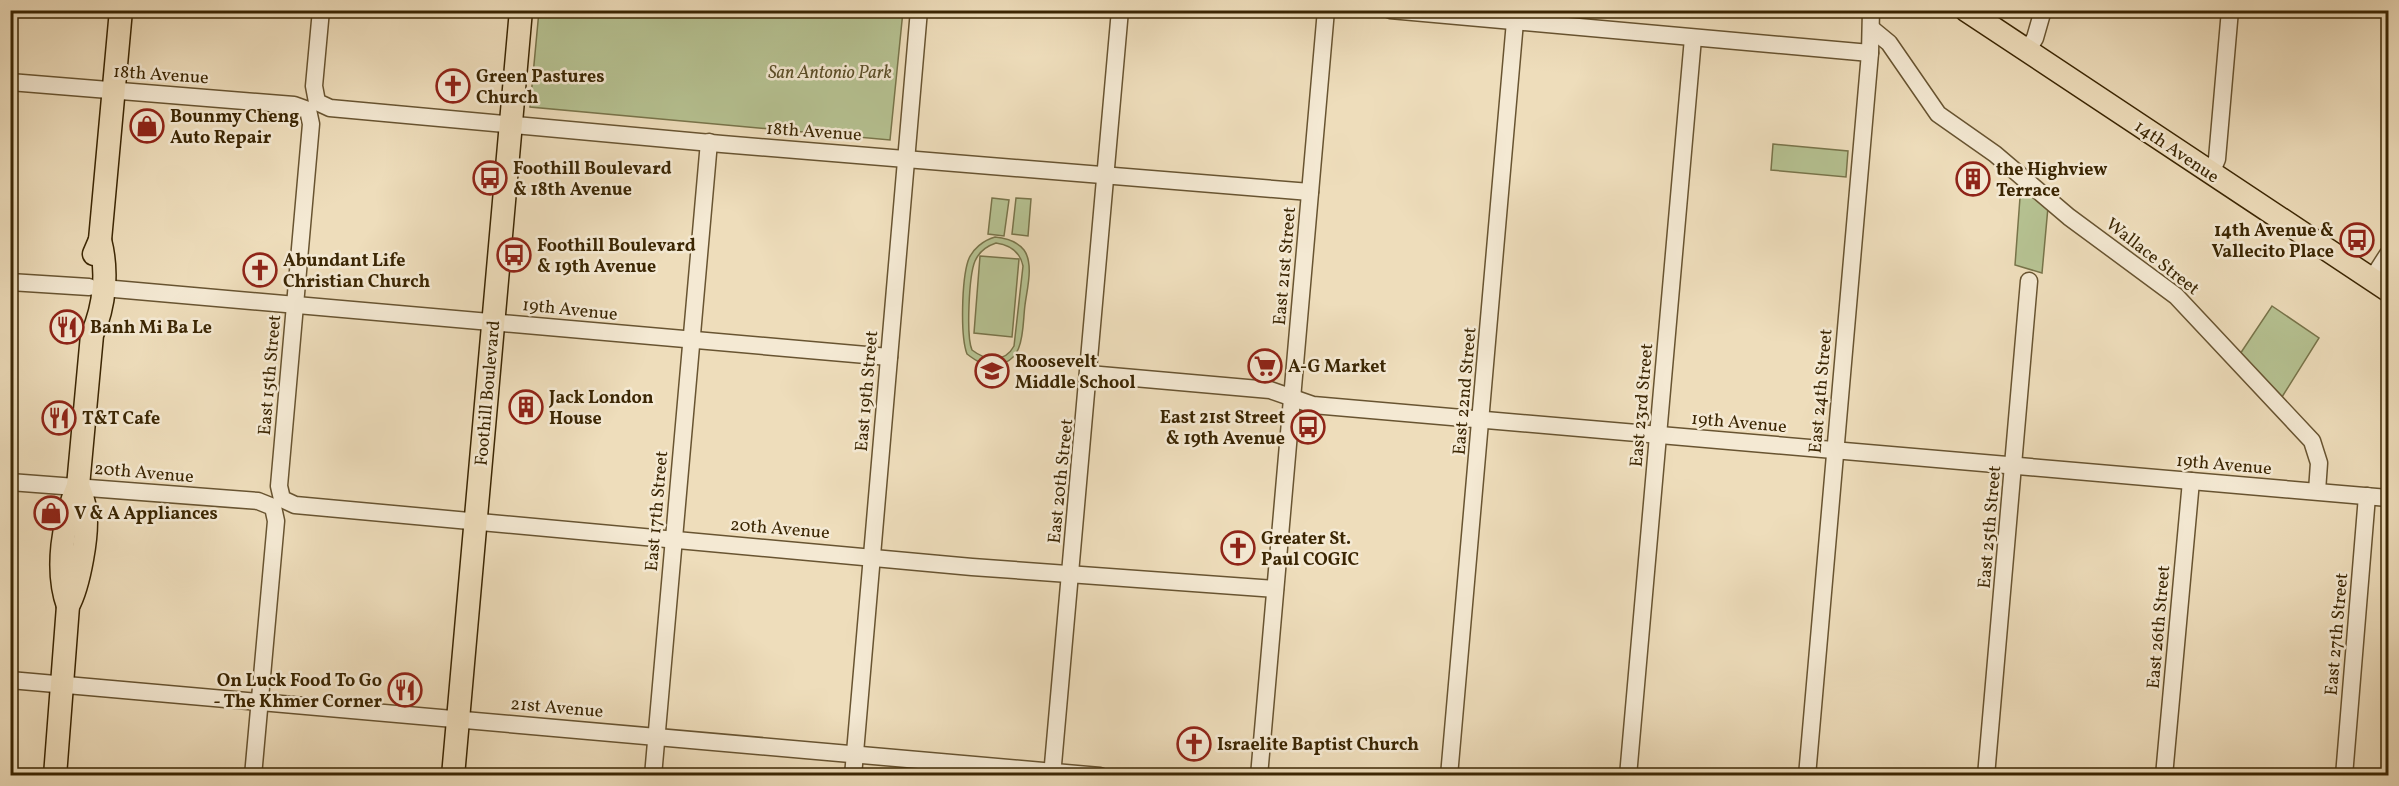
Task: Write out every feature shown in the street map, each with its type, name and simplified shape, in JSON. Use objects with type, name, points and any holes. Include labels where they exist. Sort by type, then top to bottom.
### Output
[{"type":"main road","points":[[55,776],[68,606],[62,590],[64,555],[68,509],[78,486],[92,335],[101,315],[92,261],[100,240],[121,10]]},
{"type":"main road","name":"Foothill Boulevard","points":[[453,776],[521,10]]},
{"type":"main road","name":"14th Avenue","points":[[1966,10],[2031,45],[2214,166],[2384,270]]},
{"type":"main road","name":"14th Avenue","points":[[1993,10],[2031,45]]},
{"type":"street","name":"East 15th Street","points":[[253,776],[321,10]]},
{"type":"street","name":"East 19th Street","points":[[853,776],[920,10]]},
{"type":"street","name":"East 20th Street","points":[[1052,773],[1120,10]]},
{"type":"street","name":"East 21st Street","points":[[1258,776],[1326,10]]},
{"type":"street","points":[[1390,10],[1515,16],[1693,38],[1870,53]]},
{"type":"street","name":"East 24th Street","points":[[1807,776],[1870,53],[1871,10]]},
{"type":"street","points":[[2031,45],[2043,10]]},
{"type":"street","points":[[2214,166],[2230,10]]},
{"type":"street","name":"East 22nd Street","points":[[1449,776],[1515,16]]},
{"type":"street","name":"Wallace Street","points":[[1872,29],[1889,44],[1938,114],[1995,154],[2069,217],[2176,296],[2298,423],[2312,441],[2319,463],[2317,491]]},
{"type":"street","name":"East 23rd Street","points":[[1628,776],[1693,38]]},
{"type":"street","name":"18th Avenue","points":[[10,82],[1310,192]]},
{"type":"street","name":"East 17th Street","points":[[653,776],[709,142]]},
{"type":"street","points":[[2384,270],[2388,243]]},
{"type":"street","name":"East 25th Street","points":[[1986,776],[2029,281]]},
{"type":"street","name":"19th Avenue","points":[[10,282],[493,321],[889,357]]},
{"type":"street","name":"19th Avenue","points":[[1089,374],[1270,390],[1313,405],[2388,498]]},
{"type":"street","name":"East 26th Street","points":[[2164,776],[2191,481]]},
{"type":"street","name":"20th Avenue","points":[[10,482],[258,501],[1070,574],[1275,590]]},
{"type":"street","name":"East 27th Street","points":[[2344,776],[2367,496]]},
{"type":"street","name":"21st Avenue","points":[[10,680],[1100,776]]},
{"type":"green space","name":"San Antonio Park","points":[[539,11],[903,11],[890,140],[530,107]]},
{"type":"green space","points":[[1773,144],[1848,151],[1846,177],[1771,170]]},
{"type":"green space","points":[[2021,184],[2048,207],[2042,273],[2015,265]]},
{"type":"green space","points":[[992,198],[1009,200],[1004,236],[988,234]]},
{"type":"green space","points":[[1016,198],[1031,199],[1028,236],[1012,234]]},
{"type":"green space","points":[[991,238],[1003,238],[1018,244],[1024,250],[1029,262],[1021,342],[1013,357],[996,365],[980,362],[967,354],[963,321],[964,281],[968,261],[975,249]],"holes":[[[996,243],[1017,253],[1023,266],[1014,346],[1010,352],[1000,358],[989,358],[977,354],[972,350],[970,343],[971,279],[975,261],[979,255],[989,246]]]},
{"type":"green space","points":[[980,256],[1019,259],[1012,337],[974,333]]},
{"type":"green space","points":[[2272,306],[2319,338],[2282,397],[2240,354]]},
{"type":"place","name":"Green Pastures Church","points":[[453,86]]},
{"type":"place","name":"Bounmy Cheng Auto Repair","points":[[147,126]]},
{"type":"place","name":"Foothill Boulevard & 18th Avenue","points":[[490,178]]},
{"type":"place","name":"the Highview Terrace","points":[[1973,179]]},
{"type":"place","name":"14th Avenue & Vallecito Place","points":[[2357,240]]},
{"type":"place","name":"Foothill Boulevard & 19th Avenue","points":[[514,255]]},
{"type":"place","name":"Abundant Life Christian Church","points":[[260,270]]},
{"type":"place","name":"Banh Mi Ba Le","points":[[67,327]]},
{"type":"place","name":"A-G Market","points":[[1265,366]]},
{"type":"place","name":"Roosevelt Middle School","points":[[992,371]]},
{"type":"place","name":"Jack London House","points":[[526,407]]},
{"type":"place","name":"T&T Cafe","points":[[59,418]]},
{"type":"place","name":"East 21st Street & 19th Avenue","points":[[1308,427]]},
{"type":"place","name":"V & A Appliances","points":[[51,513]]},
{"type":"place","name":"Greater St. Paul COGIC","points":[[1238,548]]},
{"type":"place","name":"On Luck Food To Go - The Khmer Corner","points":[[405,690]]},
{"type":"place","name":"Israelite Baptist Church","points":[[1194,744]]}]
